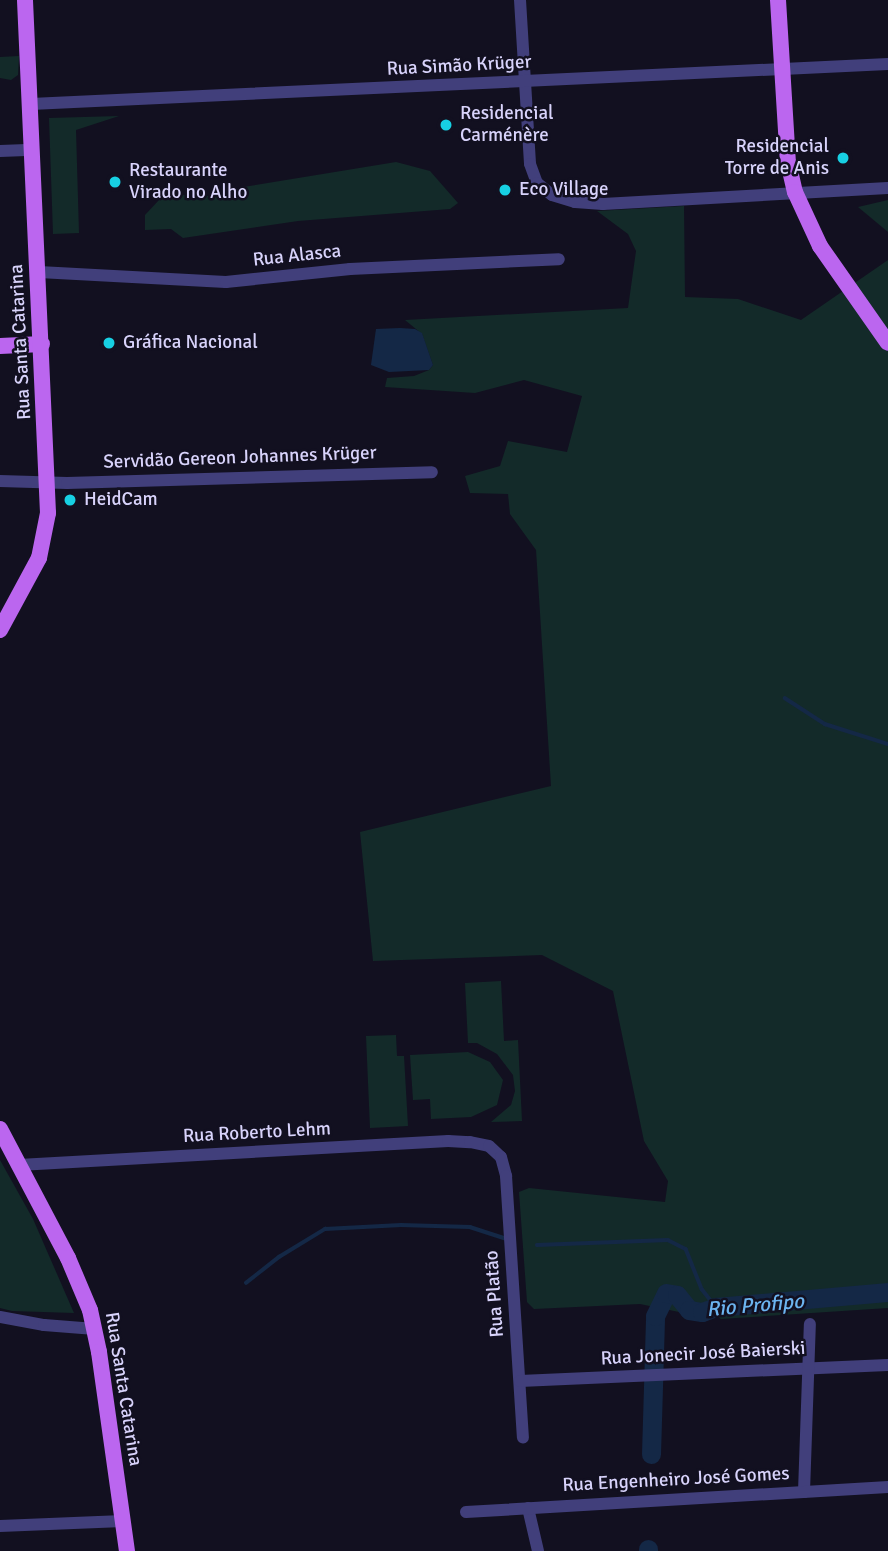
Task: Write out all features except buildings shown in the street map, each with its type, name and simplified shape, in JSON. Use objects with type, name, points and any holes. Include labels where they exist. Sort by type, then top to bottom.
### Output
[{"type":"main road","name":"Rua Santa Catarina","points":[[0,630],[39,558],[47,530],[48,481],[25,0]]},
{"type":"main road","points":[[778,0],[788,162],[795,192],[820,246],[888,343]]},
{"type":"main road","points":[[0,346],[42,344]]},
{"type":"main road","name":"Rua Santa Catarina","points":[[0,1129],[73,1267],[95,1329],[127,1551]]},
{"type":"street","points":[[520,0],[530,164],[537,183],[552,195],[575,202],[603,204],[888,188]]},
{"type":"street","name":"Rua Simão Krüger","points":[[31,104],[888,64]]},
{"type":"street","points":[[0,151],[33,150]]},
{"type":"street","name":"Rua Alasca","points":[[39,272],[226,282],[350,269],[559,259]]},
{"type":"street","name":"Servidão Gereon Johannes Krüger","points":[[0,481],[432,472]]},
{"type":"street","name":"Rua Roberto Lehm","points":[[19,1165],[448,1141],[483,1143],[496,1151]]},
{"type":"street","name":"Rua Platão","points":[[496,1151],[506,1176],[523,1437]]},
{"type":"street","points":[[0,1317],[44,1325],[95,1329]]},
{"type":"street","points":[[804,1492],[810,1324]]},
{"type":"street","name":"Rua Jonecir José Baierski","points":[[520,1381],[888,1365]]},
{"type":"street","name":"Rua Engenheiro José Gomes","points":[[466,1512],[888,1487]]},
{"type":"street","points":[[528,1508],[538,1551]]},
{"type":"street","points":[[0,1526],[123,1521]]},
{"type":"green space","points":[[19,56],[18,75],[11,80],[0,78],[0,57]]},
{"type":"green space","points":[[119,116],[76,130],[79,233],[53,234],[49,118]]},
{"type":"green space","points":[[396,162],[430,171],[458,203],[450,209],[298,221],[183,238],[171,229],[145,230],[145,215],[159,200],[182,195],[211,196],[231,189]]},
{"type":"green space","points":[[888,200],[888,232],[858,207]]},
{"type":"green space","points":[[684,206],[685,297],[738,299],[801,320],[888,260],[888,1308],[721,1319],[696,1303],[679,1312],[640,1304],[534,1309],[527,1302],[519,1192],[529,1188],[665,1202],[668,1181],[644,1141],[613,991],[542,955],[373,961],[360,832],[551,786],[536,550],[510,514],[508,494],[470,493],[465,476],[500,466],[508,441],[567,452],[582,396],[524,380],[475,393],[385,387],[387,378],[414,376],[429,370],[433,365],[422,334],[405,320],[628,308],[636,251],[628,234],[597,211]]},
{"type":"green space","points":[[501,981],[504,1041],[518,1040],[522,1121],[491,1122],[511,1105],[515,1091],[513,1075],[497,1054],[477,1043],[468,1043],[465,983]]},
{"type":"green space","points":[[396,1035],[397,1056],[404,1056],[408,1126],[370,1128],[366,1036]]},
{"type":"green space","points":[[468,1052],[490,1062],[503,1080],[497,1105],[471,1117],[431,1119],[430,1099],[413,1100],[410,1055]]},
{"type":"green space","points":[[0,1160],[33,1219],[74,1313],[12,1311],[0,1308]]},
{"type":"water","points":[[376,329],[415,329],[422,333],[433,365],[429,370],[389,372],[371,365]]},
{"type":"waterway","points":[[785,698],[825,724],[888,744]]},
{"type":"waterway","points":[[246,1283],[279,1257],[325,1229],[401,1225],[470,1227],[504,1238]]},
{"type":"waterway","points":[[537,1245],[668,1240],[686,1249],[702,1289],[716,1307]]},
{"type":"waterway","name":"Rio Profipo","points":[[651,1454],[655,1316],[666,1293],[677,1295],[689,1310],[702,1312],[716,1307],[888,1292]]},
{"type":"place","name":"Residencial Carménère","points":[[446,125]]},
{"type":"place","name":"Residencial Torre de Anis","points":[[843,158]]},
{"type":"place","name":"Restaurante Virado no Alho","points":[[115,182]]},
{"type":"place","name":"Eco Village","points":[[505,190]]},
{"type":"place","name":"Gráfica Nacional","points":[[109,343]]},
{"type":"place","name":"HeidCam","points":[[70,500]]}]
